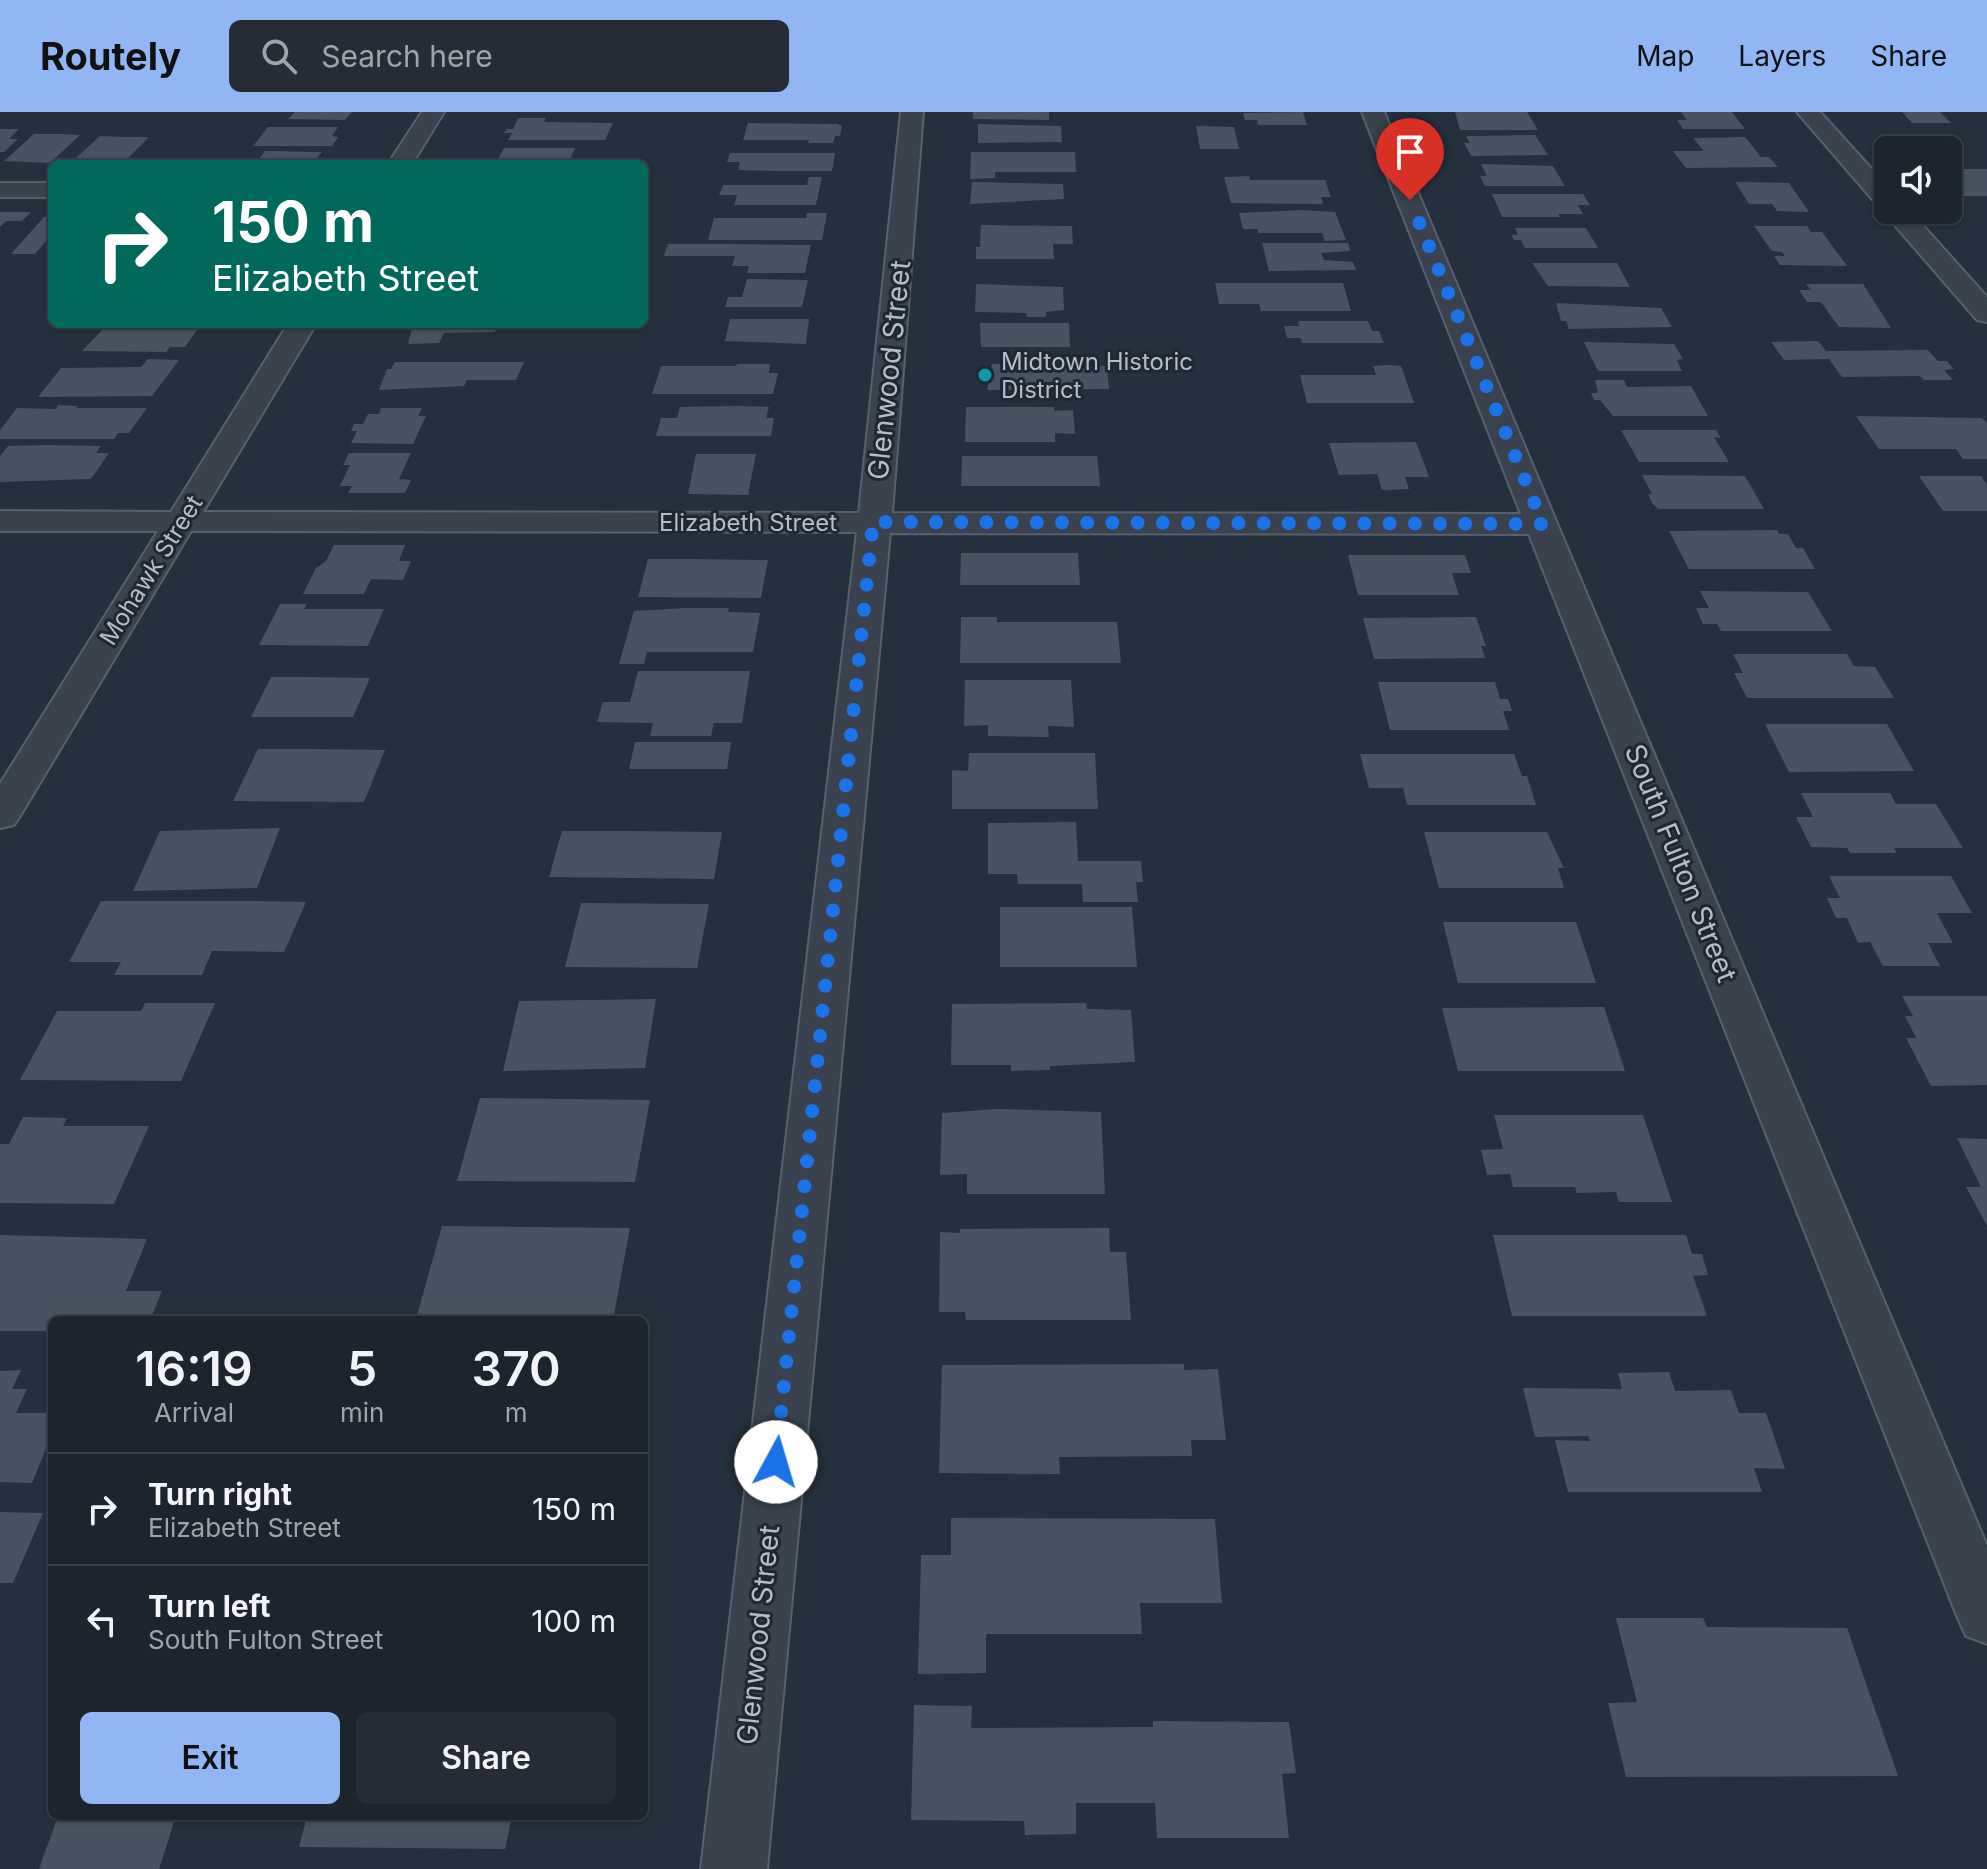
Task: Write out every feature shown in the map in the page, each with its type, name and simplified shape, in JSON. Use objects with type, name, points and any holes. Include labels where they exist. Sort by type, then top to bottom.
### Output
[{"type":"street","points":[[403,160],[433,112]]},
{"type":"street","name":"Glenwood Street","points":[[734,1869],[892,354],[912,112]]},
{"type":"street","name":"South Fulton Street","points":[[1373,112],[1987,1616]]},
{"type":"street","points":[[1808,112],[1874,186]]},
{"type":"street","points":[[0,190],[48,190]]},
{"type":"street","points":[[1907,224],[1987,314]]},
{"type":"street","name":"Mohawk Street","points":[[0,816],[300,328]]},
{"type":"street","name":"Elizabeth Street","points":[[0,521],[1543,524]]},
{"type":"building","points":[[295,112],[352,112],[345,120],[288,119]]},
{"type":"building","points":[[973,112],[1049,112],[1049,120],[973,119]]},
{"type":"building","points":[[1303,112],[1307,125],[1258,125],[1257,120],[1245,120],[1243,113]]},
{"type":"building","points":[[1455,112],[1527,112],[1538,130],[1460,130]]},
{"type":"building","points":[[1681,112],[1732,112],[1745,129],[1683,129],[1677,120],[1687,120]]},
{"type":"building","points":[[1902,112],[1940,112],[1951,123],[1912,123]]},
{"type":"building","points":[[518,118],[546,118],[544,122],[613,123],[605,140],[508,140],[512,133],[504,133],[507,129],[513,129]]},
{"type":"building","points":[[748,123],[842,126],[840,136],[835,136],[833,143],[808,143],[809,140],[743,140]]},
{"type":"building","points":[[978,124],[1061,126],[1062,142],[978,143]]},
{"type":"building","points":[[1196,126],[1234,127],[1239,149],[1200,149]]},
{"type":"building","points":[[268,127],[338,127],[332,136],[338,137],[332,146],[253,146]]},
{"type":"building","points":[[0,129],[19,129],[9,139],[18,139],[4,152],[0,152]]},
{"type":"building","points":[[34,134],[80,135],[48,163],[4,161]]},
{"type":"building","points":[[1535,135],[1548,155],[1471,156],[1464,143],[1470,143],[1466,136]]},
{"type":"building","points":[[100,136],[149,137],[128,158],[76,158]]},
{"type":"building","points":[[1745,137],[1761,157],[1769,157],[1778,167],[1686,168],[1673,151],[1704,151],[1693,138]]},
{"type":"building","points":[[504,148],[575,148],[570,160],[497,160]]},
{"type":"building","points":[[265,151],[322,152],[317,158],[330,158],[235,160],[259,159]]},
{"type":"building","points":[[971,152],[1075,152],[1076,172],[995,172],[995,178],[970,179]]},
{"type":"building","points":[[730,153],[835,153],[832,171],[778,171],[738,170],[740,162],[727,162]]},
{"type":"building","points":[[1481,164],[1553,166],[1565,186],[1485,186],[1480,176],[1487,176]]},
{"type":"building","points":[[1962,169],[1987,169],[1987,196],[1962,195]]},
{"type":"building","points":[[1249,176],[1250,180],[1325,180],[1331,197],[1321,197],[1323,204],[1231,203],[1224,177]]},
{"type":"building","points":[[809,177],[822,177],[816,205],[734,205],[737,195],[719,195],[723,185],[807,185]]},
{"type":"building","points":[[972,182],[1063,184],[1064,199],[970,204]]},
{"type":"building","points":[[1735,182],[1789,183],[1809,212],[1777,211],[1772,204],[1749,204]]},
{"type":"building","points":[[1492,194],[1583,194],[1590,205],[1578,205],[1583,214],[1502,217]]},
{"type":"building","points":[[0,212],[31,212],[22,221],[6,221],[0,227]]},
{"type":"building","points":[[1335,212],[1346,240],[1325,241],[1322,233],[1258,233],[1258,229],[1243,229],[1239,213]]},
{"type":"building","points":[[807,213],[827,213],[822,240],[708,240],[714,218],[806,218]]},
{"type":"building","points":[[44,217],[48,217],[48,241],[35,254],[11,254]]},
{"type":"building","points":[[981,225],[1072,226],[1073,244],[1053,244],[1054,259],[976,259]]},
{"type":"building","points":[[1754,226],[1807,226],[1811,232],[1822,232],[1847,266],[1780,265],[1774,256],[1785,256],[1782,252],[1772,251]]},
{"type":"building","points":[[1515,228],[1586,228],[1598,248],[1525,248],[1521,240],[1514,240],[1511,235],[1518,235]]},
{"type":"building","points":[[1262,243],[1348,243],[1350,251],[1321,253],[1324,260],[1353,262],[1356,270],[1269,271]]},
{"type":"building","points":[[668,244],[811,245],[805,273],[747,273],[749,266],[732,266],[735,256],[664,256]]},
{"type":"building","points":[[1532,263],[1617,263],[1630,287],[1548,286]]},
{"type":"building","points":[[747,279],[808,280],[802,307],[725,307],[728,297],[742,297]]},
{"type":"building","points":[[1215,283],[1343,283],[1351,311],[1261,311],[1259,304],[1219,304]]},
{"type":"building","points":[[976,284],[1063,287],[1064,310],[1046,312],[1046,317],[1027,317],[1026,313],[975,312]]},
{"type":"building","points":[[1806,284],[1863,284],[1891,328],[1839,327],[1821,302],[1807,302],[1799,290],[1811,290]]},
{"type":"building","points":[[1556,303],[1661,308],[1672,327],[1569,329],[1566,321],[1561,321]]},
{"type":"building","points":[[730,319],[809,319],[806,344],[725,341]]},
{"type":"building","points":[[1298,321],[1368,321],[1372,331],[1379,331],[1384,343],[1302,343],[1301,338],[1287,338],[1284,326],[1299,326]]},
{"type":"building","points":[[980,323],[1069,323],[1070,347],[981,347]]},
{"type":"building","points":[[104,328],[198,328],[185,347],[170,347],[166,352],[82,351]]},
{"type":"building","points":[[412,328],[496,328],[495,332],[444,333],[439,343],[408,344]]},
{"type":"building","points":[[1818,341],[1826,351],[1928,350],[1938,361],[1947,361],[1954,369],[1944,370],[1953,380],[1924,380],[1920,376],[1842,377],[1829,359],[1784,360],[1771,342]]},
{"type":"building","points":[[1584,342],[1674,344],[1683,359],[1677,360],[1682,371],[1598,371]]},
{"type":"building","points":[[148,359],[179,360],[152,396],[38,397],[61,368],[141,367]]},
{"type":"building","points":[[395,362],[524,362],[516,380],[467,380],[464,386],[379,390],[387,369],[391,369]]},
{"type":"building","points":[[770,364],[769,373],[778,373],[773,394],[652,394],[661,366]]},
{"type":"building","points":[[992,364],[1107,366],[1109,389],[987,390]]},
{"type":"building","points":[[1373,366],[1401,366],[1414,403],[1307,403],[1300,375],[1376,375]]},
{"type":"building","points":[[1595,380],[1624,380],[1627,387],[1691,386],[1708,416],[1613,416],[1600,400],[1594,400],[1591,393],[1598,393]]},
{"type":"building","points":[[58,405],[147,408],[129,433],[118,433],[114,439],[0,439],[0,430],[17,408],[56,409]]},
{"type":"building","points":[[680,407],[769,407],[766,418],[774,418],[771,436],[656,436],[661,418],[677,418]]},
{"type":"building","points":[[966,407],[1054,407],[1054,411],[1073,410],[1075,434],[1055,433],[1055,442],[965,442]]},
{"type":"building","points":[[381,408],[422,408],[418,416],[426,416],[413,444],[351,443],[357,431],[351,431],[354,424],[363,424],[368,414],[379,414]]},
{"type":"building","points":[[1856,416],[1982,418],[1987,423],[1987,459],[1963,459],[1956,449],[1879,449]]},
{"type":"building","points":[[1621,430],[1716,430],[1721,438],[1714,437],[1729,462],[1639,462]]},
{"type":"building","points":[[1416,442],[1429,477],[1405,477],[1409,489],[1382,490],[1377,474],[1339,475],[1329,443]]},
{"type":"building","points":[[8,446],[101,446],[96,453],[109,453],[91,479],[0,482],[0,456]]},
{"type":"building","points":[[349,453],[411,453],[399,479],[411,480],[405,493],[348,493],[352,486],[340,486],[350,465],[343,465]]},
{"type":"building","points":[[696,454],[756,454],[748,495],[688,494]]},
{"type":"building","points":[[962,456],[1097,456],[1100,486],[961,486]]},
{"type":"building","points":[[1642,475],[1745,476],[1764,509],[1658,509],[1652,503],[1648,494],[1652,494]]},
{"type":"building","points":[[1919,476],[1981,476],[1987,485],[1987,511],[1943,511]]},
{"type":"building","points":[[1777,530],[1779,534],[1788,534],[1796,548],[1803,548],[1815,569],[1689,569],[1669,531]]},
{"type":"building","points":[[334,545],[405,545],[399,561],[411,561],[403,580],[371,579],[364,594],[303,594],[316,568],[326,561]]},
{"type":"building","points":[[961,553],[1078,553],[1080,585],[960,585]]},
{"type":"building","points":[[1348,555],[1465,555],[1471,573],[1452,573],[1459,595],[1358,595]]},
{"type":"building","points":[[648,559],[768,560],[761,598],[638,597]]},
{"type":"building","points":[[1700,591],[1808,592],[1832,631],[1721,631],[1717,624],[1703,624],[1696,608],[1709,608]]},
{"type":"building","points":[[280,604],[307,604],[304,609],[384,609],[368,646],[259,645]]},
{"type":"building","points":[[729,608],[728,612],[760,613],[753,652],[647,652],[644,664],[619,664],[634,611]]},
{"type":"building","points":[[961,617],[997,617],[997,622],[1117,622],[1121,663],[960,663]]},
{"type":"building","points":[[1476,617],[1486,646],[1481,646],[1485,658],[1374,659],[1363,618]]},
{"type":"building","points":[[1733,654],[1847,654],[1854,666],[1875,667],[1894,698],[1747,698],[1734,673],[1743,673]]},
{"type":"building","points":[[638,671],[750,671],[742,723],[714,723],[711,736],[650,736],[653,723],[597,722],[603,702],[630,702]]},
{"type":"building","points":[[271,677],[370,678],[353,717],[251,717]]},
{"type":"building","points":[[965,680],[1071,680],[1074,727],[1048,726],[1049,737],[988,736],[988,725],[964,726]]},
{"type":"building","points":[[1378,682],[1495,682],[1500,699],[1508,699],[1512,711],[1503,711],[1509,730],[1390,730]]},
{"type":"building","points":[[1765,724],[1887,724],[1914,771],[1789,772]]},
{"type":"building","points":[[635,742],[731,742],[727,769],[629,769]]},
{"type":"building","points":[[258,749],[385,750],[364,802],[233,801]]},
{"type":"building","points":[[969,753],[1095,753],[1098,809],[952,809],[952,770],[968,771]]},
{"type":"building","points":[[1360,754],[1514,754],[1522,776],[1527,776],[1536,805],[1407,805],[1403,788],[1369,788]]},
{"type":"building","points":[[1801,793],[1890,793],[1896,804],[1936,804],[1963,848],[1894,848],[1897,853],[1850,853],[1847,848],[1811,847],[1796,817],[1813,817]]},
{"type":"building","points":[[1076,822],[1078,861],[1141,861],[1143,882],[1136,882],[1138,902],[1083,902],[1082,884],[1018,884],[1017,874],[988,874],[988,823]]},
{"type":"building","points":[[280,828],[257,888],[133,891],[160,831]]},
{"type":"building","points":[[562,831],[722,832],[714,879],[549,877]]},
{"type":"building","points":[[1424,832],[1547,832],[1564,868],[1558,868],[1564,888],[1439,888]]},
{"type":"building","points":[[1829,876],[1951,876],[1972,913],[1937,913],[1953,943],[1928,943],[1940,966],[1883,966],[1870,942],[1858,943],[1847,918],[1836,918],[1827,898],[1840,898]]},
{"type":"building","points":[[101,901],[306,902],[284,952],[212,951],[202,975],[114,975],[121,962],[69,962]]},
{"type":"building","points":[[581,903],[709,904],[697,968],[565,967]]},
{"type":"building","points":[[1000,907],[1132,907],[1137,967],[1000,967]]},
{"type":"building","points":[[1443,922],[1576,922],[1596,983],[1458,983]]},
{"type":"building","points":[[1902,996],[1987,996],[1987,1085],[1931,1086],[1906,1038],[1916,1038],[1905,1016],[1913,1016]]},
{"type":"building","points":[[656,999],[645,1068],[503,1071],[519,1001]]},
{"type":"building","points":[[145,1003],[215,1003],[181,1081],[20,1080],[57,1011],[141,1011]]},
{"type":"building","points":[[1086,1003],[1087,1009],[1131,1010],[1135,1062],[1011,1071],[1011,1065],[951,1065],[952,1004]]},
{"type":"building","points":[[1604,1007],[1625,1071],[1458,1071],[1442,1008]]},
{"type":"building","points":[[480,1098],[650,1100],[635,1182],[457,1181]]},
{"type":"building","points":[[997,1109],[1101,1112],[1105,1194],[967,1194],[967,1174],[940,1175],[942,1113]]},
{"type":"building","points":[[1494,1115],[1643,1115],[1672,1202],[1619,1202],[1616,1192],[1577,1193],[1575,1187],[1513,1187],[1510,1174],[1487,1175],[1481,1150],[1503,1149]]},
{"type":"building","points":[[23,1117],[67,1118],[63,1126],[149,1126],[114,1204],[0,1203],[0,1144],[9,1144]]},
{"type":"building","points":[[1957,1138],[1987,1139],[1987,1226],[1966,1187],[1981,1187]]},
{"type":"building","points":[[442,1226],[630,1228],[614,1316],[417,1316]]},
{"type":"building","points":[[1109,1228],[1110,1252],[1126,1252],[1131,1320],[966,1320],[965,1312],[939,1312],[940,1232],[960,1233],[960,1229]]},
{"type":"building","points":[[0,1235],[147,1239],[126,1291],[162,1291],[152,1316],[48,1316],[48,1331],[0,1331]]},
{"type":"building","points":[[1493,1235],[1686,1235],[1692,1254],[1702,1254],[1708,1275],[1693,1276],[1707,1316],[1512,1316]]},
{"type":"building","points":[[1184,1364],[1184,1370],[1218,1369],[1226,1440],[1191,1440],[1192,1456],[1059,1457],[1060,1474],[939,1473],[942,1365]]},
{"type":"building","points":[[21,1370],[12,1389],[27,1389],[16,1413],[48,1413],[48,1444],[32,1483],[0,1482],[0,1371]]},
{"type":"building","points":[[1669,1372],[1675,1391],[1731,1390],[1739,1413],[1766,1413],[1785,1469],[1754,1468],[1762,1492],[1568,1492],[1555,1440],[1590,1441],[1588,1436],[1535,1437],[1523,1388],[1622,1389],[1618,1373]]},
{"type":"building","points":[[0,1512],[43,1513],[13,1583],[0,1583]]},
{"type":"building","points":[[951,1518],[1215,1519],[1222,1603],[1140,1603],[1142,1634],[986,1634],[986,1673],[918,1674],[921,1555],[951,1555]]},
{"type":"building","points":[[1616,1618],[1703,1618],[1707,1627],[1847,1628],[1898,1776],[1626,1777],[1608,1703],[1637,1702]]},
{"type":"building","points":[[914,1705],[972,1706],[971,1728],[1153,1727],[1153,1721],[1289,1722],[1296,1773],[1282,1774],[1289,1838],[1157,1838],[1155,1803],[1076,1803],[1076,1834],[1025,1835],[1024,1821],[911,1820]]},
{"type":"building","points":[[57,1820],[175,1820],[159,1869],[39,1869]]},
{"type":"building","points":[[306,1820],[511,1820],[505,1849],[299,1847]]},
{"type":"place","name":"Midtown Historic District","points":[[985,375]]},
{"type":"route","points":[[776,1462],[873,522],[1543,524],[1410,200]]}]
